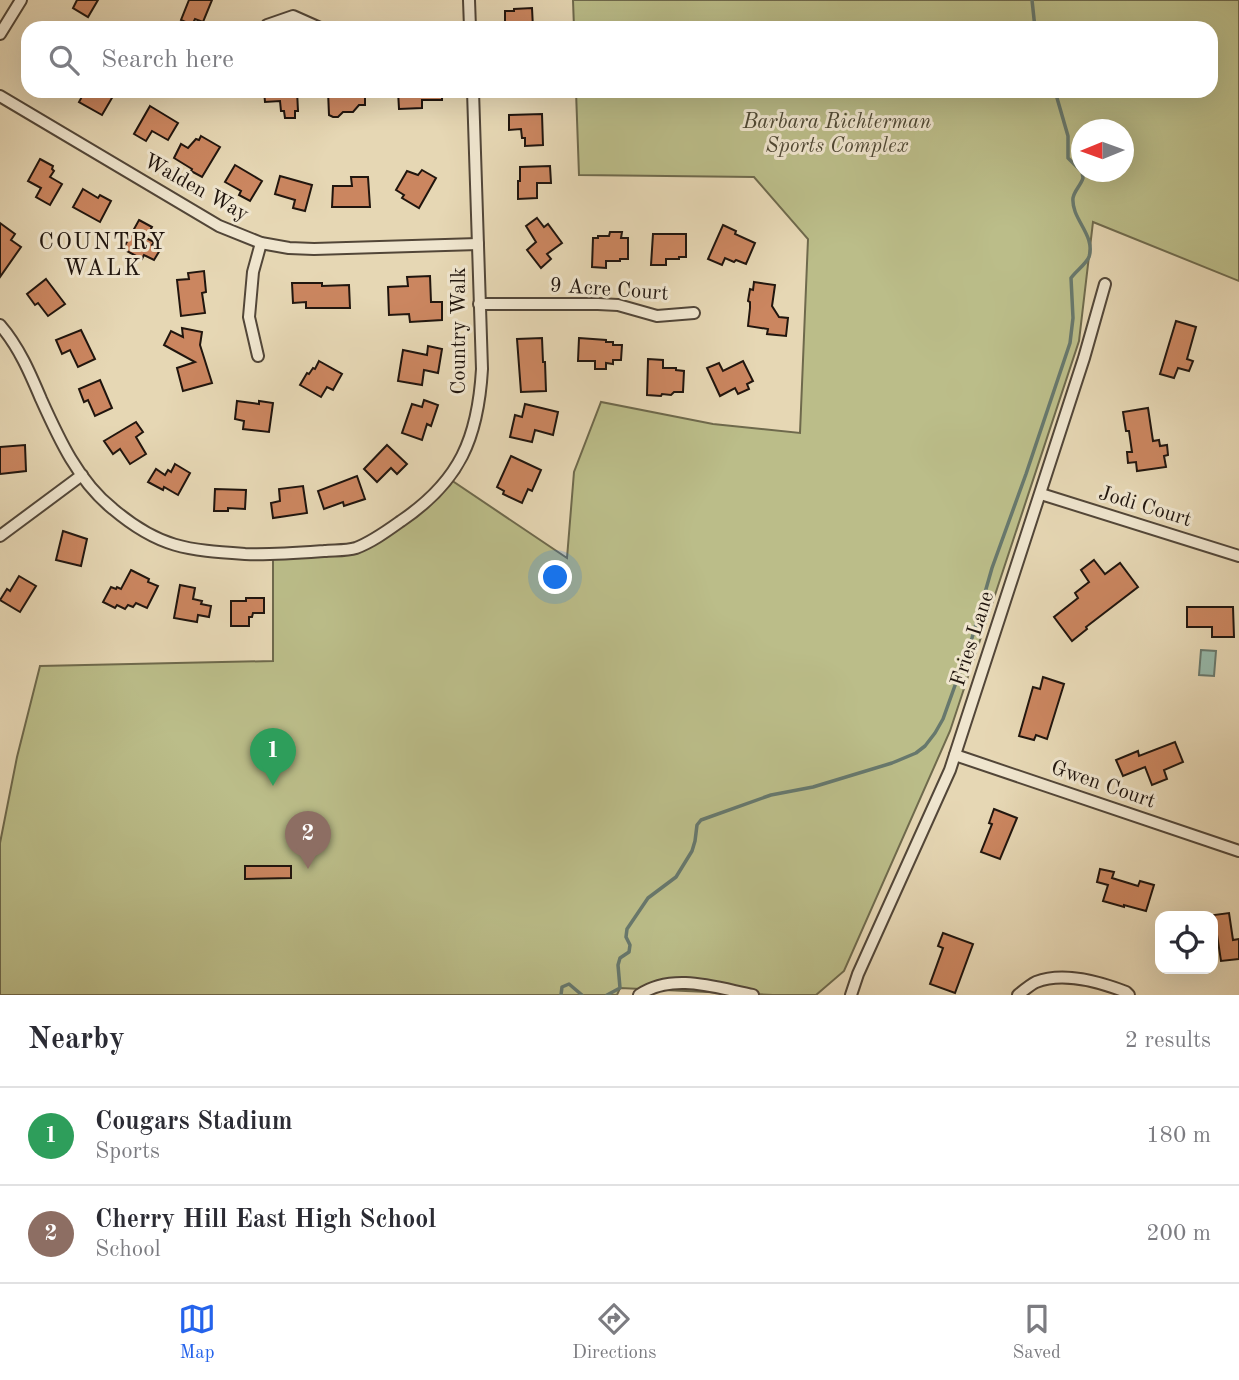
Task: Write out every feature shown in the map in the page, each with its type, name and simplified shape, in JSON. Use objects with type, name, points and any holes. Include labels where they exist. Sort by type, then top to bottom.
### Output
[{"type":"street","points":[[0,34],[20,0]]},
{"type":"street","points":[[470,0],[470,21]]},
{"type":"street","points":[[279,21],[293,16],[304,21]]},
{"type":"street","name":"Walden Way","points":[[0,96],[219,226],[261,243],[314,249],[478,244]]},
{"type":"street","name":"Country Walk","points":[[0,326],[17,348],[53,426],[76,468],[110,507],[135,527],[176,546],[273,555],[355,548],[378,537],[421,508],[448,478],[465,451],[480,400],[482,369],[472,98]]},
{"type":"street","points":[[258,356],[249,317],[253,272],[261,243]]},
{"type":"street","name":"Fries Lane","points":[[851,995],[950,770],[1041,494],[1105,284]]},
{"type":"street","name":"9 Acre Court","points":[[480,304],[598,304],[618,305],[657,316],[694,313]]},
{"type":"street","points":[[0,536],[82,475]]},
{"type":"street","name":"Jodi Court","points":[[1041,494],[1239,556]]},
{"type":"street","name":"Gwen Court","points":[[955,755],[1239,851]]},
{"type":"street","points":[[1018,995],[1033,983],[1062,978],[1096,981],[1129,995]]},
{"type":"street","points":[[639,995],[655,987],[674,983],[698,984],[753,995]]},
{"type":"green space","name":"Barbara Richterman Sports Complex","points":[[573,0],[1239,0],[1239,281],[1093,222],[1079,341],[950,731],[844,971],[816,995],[620,988],[617,995],[0,995],[0,843],[17,757],[40,666],[273,661],[273,556],[355,548],[378,537],[448,478],[567,558],[574,472],[601,402],[713,424],[800,433],[808,239],[754,177],[579,175],[576,98],[1218,98],[1218,21],[574,21]]},
{"type":"shaded area","points":[[1201,650],[1216,651],[1214,676],[1199,675]]},
{"type":"building","points":[[77,0],[98,0],[88,17],[73,8]]},
{"type":"building","points":[[189,0],[212,0],[203,21],[181,20]]},
{"type":"building","points":[[532,8],[533,21],[505,21],[505,11]]},
{"type":"building","points":[[81,98],[112,98],[102,115],[79,102]]},
{"type":"building","points":[[265,98],[297,98],[298,111],[295,111],[295,118],[285,118],[280,101],[265,102]]},
{"type":"building","points":[[328,98],[365,98],[365,105],[359,105],[353,112],[343,112],[338,117],[329,115]]},
{"type":"building","points":[[398,98],[442,98],[422,100],[422,108],[399,109]]},
{"type":"building","points":[[150,106],[178,123],[168,140],[152,131],[146,141],[134,134]]},
{"type":"building","points":[[542,114],[543,145],[525,146],[521,129],[509,130],[509,115]]},
{"type":"building","points":[[201,136],[220,147],[202,177],[174,158],[181,144],[188,148]]},
{"type":"building","points":[[40,159],[53,166],[54,171],[50,177],[62,184],[50,205],[36,197],[41,188],[28,181]]},
{"type":"building","points":[[235,165],[262,181],[250,201],[239,195],[241,191],[225,182]]},
{"type":"building","points":[[550,166],[551,183],[537,183],[537,198],[518,199],[520,167]]},
{"type":"building","points":[[422,170],[436,178],[419,208],[402,198],[404,195],[396,190],[407,171],[418,175]]},
{"type":"building","points":[[280,176],[312,185],[305,211],[293,208],[295,200],[275,194]]},
{"type":"building","points":[[351,177],[368,177],[370,207],[332,207],[333,186],[352,186]]},
{"type":"building","points":[[83,189],[98,198],[100,195],[111,201],[100,222],[73,207]]},
{"type":"building","points":[[537,218],[544,227],[548,224],[562,243],[547,254],[551,259],[541,268],[527,250],[536,242],[526,226]]},
{"type":"building","points":[[139,220],[152,227],[146,238],[154,242],[152,245],[160,250],[154,260],[144,255],[142,259],[123,249]]},
{"type":"building","points":[[0,223],[15,234],[11,240],[21,247],[0,277]]},
{"type":"building","points":[[723,225],[755,243],[746,264],[725,258],[722,265],[708,259]]},
{"type":"building","points":[[610,232],[622,232],[621,238],[628,238],[628,259],[606,261],[606,268],[592,267],[593,238],[609,236]]},
{"type":"building","points":[[653,234],[686,234],[686,257],[666,259],[666,265],[651,265]]},
{"type":"building","points":[[204,271],[206,292],[202,293],[205,313],[181,316],[177,280],[189,279],[188,273]]},
{"type":"building","points":[[430,276],[431,302],[442,302],[442,320],[410,322],[409,314],[389,315],[388,287],[408,286],[407,277]]},
{"type":"building","points":[[46,279],[65,304],[48,316],[27,294]]},
{"type":"building","points":[[754,282],[775,285],[772,306],[779,317],[788,318],[786,336],[767,334],[768,329],[748,326],[748,301]]},
{"type":"building","points":[[292,283],[349,285],[350,308],[306,308],[306,302],[293,303]]},
{"type":"building","points":[[1176,321],[1196,327],[1187,359],[1193,361],[1189,371],[1178,368],[1174,378],[1160,374]]},
{"type":"building","points":[[182,328],[202,332],[200,345],[212,383],[183,391],[177,368],[195,362],[164,345],[171,331],[183,337]]},
{"type":"building","points":[[81,330],[95,359],[78,367],[70,350],[62,354],[56,340]]},
{"type":"building","points":[[542,338],[546,391],[521,392],[517,339]]},
{"type":"building","points":[[579,338],[606,340],[613,342],[613,345],[622,345],[621,360],[613,360],[613,364],[606,363],[606,369],[595,369],[595,361],[578,361]]},
{"type":"building","points":[[428,346],[442,349],[438,373],[424,370],[422,385],[398,381],[403,350],[427,355]]},
{"type":"building","points":[[648,359],[663,360],[663,368],[684,371],[683,392],[661,396],[647,395]]},
{"type":"building","points":[[319,361],[342,374],[333,390],[327,387],[321,397],[300,385]]},
{"type":"building","points":[[743,361],[753,381],[747,384],[749,389],[738,394],[735,388],[720,396],[707,368],[719,363],[723,371]]},
{"type":"building","points":[[100,380],[112,408],[95,416],[88,400],[84,402],[79,389]]},
{"type":"building","points":[[424,400],[438,405],[431,426],[427,424],[422,440],[402,433],[412,404],[422,407]]},
{"type":"building","points":[[237,401],[273,403],[269,432],[243,429],[244,421],[235,419]]},
{"type":"building","points":[[525,404],[558,412],[553,435],[535,430],[532,442],[510,437],[515,415],[522,417]]},
{"type":"building","points":[[1148,408],[1153,441],[1159,440],[1160,446],[1167,445],[1168,455],[1164,456],[1166,467],[1137,471],[1136,462],[1128,463],[1127,452],[1132,452],[1123,412]]},
{"type":"building","points":[[136,422],[143,432],[136,437],[146,454],[130,464],[120,449],[113,454],[104,441]]},
{"type":"building","points":[[25,445],[26,471],[0,474],[0,447]]},
{"type":"building","points":[[387,445],[407,464],[397,474],[391,468],[377,482],[364,469]]},
{"type":"building","points":[[511,456],[541,470],[532,491],[528,489],[522,503],[503,494],[504,491],[497,487]]},
{"type":"building","points":[[175,464],[190,473],[178,495],[148,482],[156,469],[165,475],[168,470],[171,472]]},
{"type":"building","points":[[357,476],[365,499],[344,506],[343,502],[324,509],[318,491]]},
{"type":"building","points":[[303,486],[307,513],[273,518],[271,503],[280,501],[279,489]]},
{"type":"building","points":[[215,489],[246,490],[245,509],[214,511]]},
{"type":"building","points":[[63,531],[87,539],[81,566],[56,560]]},
{"type":"building","points":[[1094,560],[1105,574],[1120,563],[1138,587],[1072,641],[1054,617],[1078,598],[1075,593],[1089,582],[1081,570]]},
{"type":"building","points":[[131,570],[158,586],[147,608],[136,603],[125,609],[117,605],[115,608],[103,602],[111,587],[121,589]]},
{"type":"building","points":[[19,576],[36,586],[20,612],[0,600],[7,589],[10,591]]},
{"type":"building","points":[[180,585],[195,588],[193,599],[211,606],[209,617],[198,615],[197,622],[174,618]]},
{"type":"building","points":[[246,598],[264,598],[264,613],[253,613],[252,617],[249,617],[249,626],[231,626],[231,601],[246,601]]},
{"type":"building","points":[[1187,607],[1233,607],[1234,637],[1212,637],[1212,627],[1187,627]]},
{"type":"building","points":[[1043,677],[1064,684],[1047,739],[1036,735],[1034,740],[1019,736],[1033,687],[1040,689]]},
{"type":"building","points":[[1175,742],[1183,762],[1164,770],[1167,779],[1152,785],[1145,767],[1123,776],[1116,760],[1138,751],[1139,756]]},
{"type":"building","points":[[994,809],[1017,818],[1000,859],[981,852],[992,824],[989,823]]},
{"type":"building","points":[[245,866],[291,866],[291,878],[245,879]]},
{"type":"building","points":[[1100,869],[1114,872],[1112,878],[1138,886],[1140,881],[1154,885],[1146,911],[1103,901],[1108,885],[1097,882]]},
{"type":"building","points":[[1229,913],[1233,940],[1239,939],[1239,959],[1221,961],[1218,914]]},
{"type":"building","points":[[943,933],[973,944],[955,993],[930,984],[943,948],[938,946]]},
{"type":"waterway","points":[[1032,0],[1034,21]]},
{"type":"waterway","points":[[607,995],[620,988],[618,965],[620,958],[629,952],[630,945],[626,937],[627,929],[648,898],[676,877],[692,851],[697,825],[701,820],[771,795],[813,787],[916,753],[925,746],[943,719],[1070,343],[1073,318],[1071,278],[1089,257],[1089,241],[1073,206],[1074,195],[1083,178],[1082,172],[1068,158],[1068,136],[1057,98]]},
{"type":"waterway","points":[[561,995],[562,987],[569,984],[582,995]]},
{"type":"place","name":"Cougars Stadium","points":[[273,786]]},
{"type":"place","name":"Cherry Hill East High School","points":[[308,869]]},
{"type":"district","name":"COUNTRY WALK","points":[[103,255]]}]
